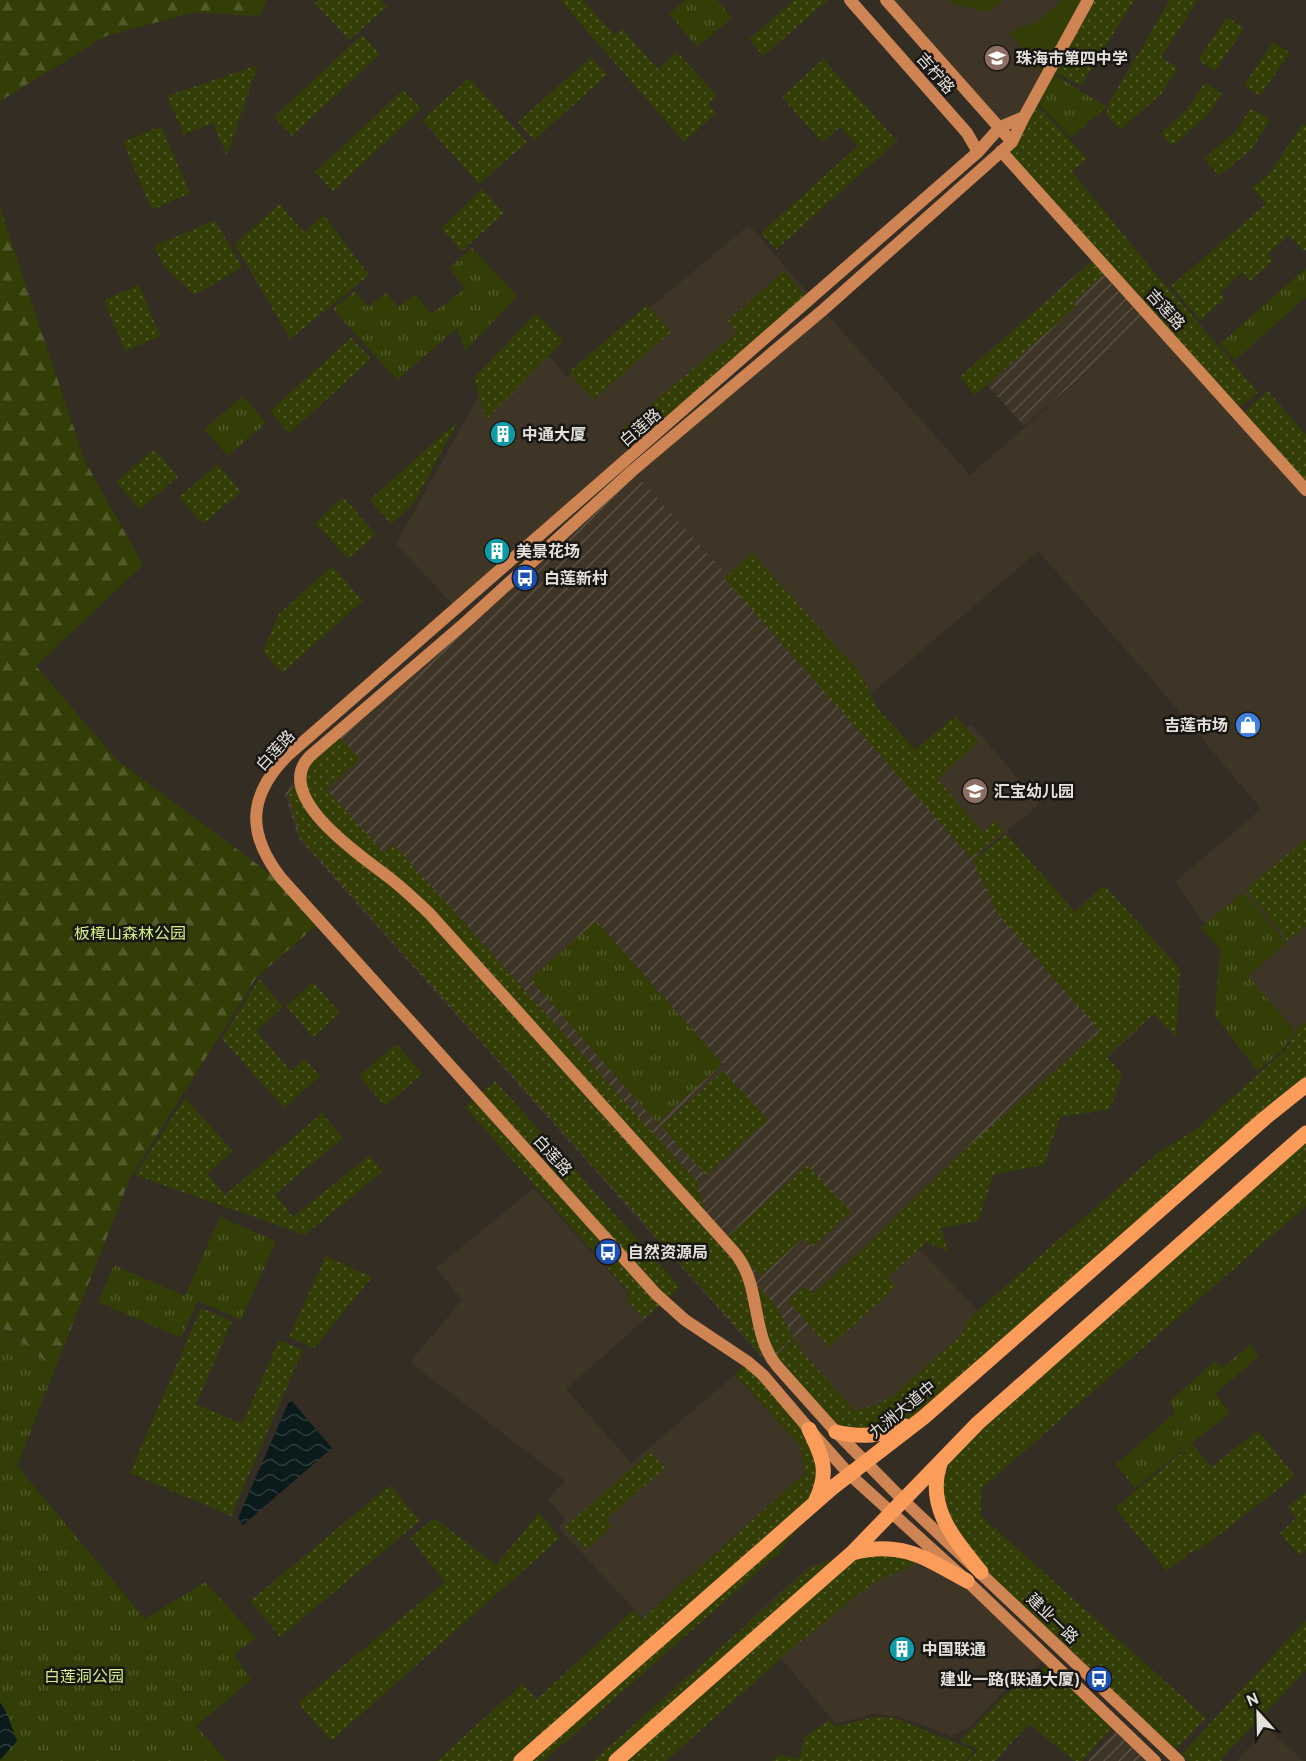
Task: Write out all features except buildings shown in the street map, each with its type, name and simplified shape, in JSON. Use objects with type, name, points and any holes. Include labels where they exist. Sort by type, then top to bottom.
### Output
[{"type":"main road","name":"吉柠路","points":[[850,0],[967,133],[978,152]]},
{"type":"main road","name":"吉柠路","points":[[886,0],[1012,142]]},
{"type":"main road","name":"白莲路","points":[[903,1500],[836,1432],[777,1366],[769,1354],[759,1328],[750,1278],[735,1253],[429,913],[402,888],[348,847],[314,812],[301,785],[301,773],[310,756],[466,622],[632,471],[823,310],[1012,142],[1088,0]]},
{"type":"main road","name":"白莲路","points":[[891,1512],[849,1474],[754,1366],[678,1315],[656,1294],[281,878],[269,862],[260,842],[256,808],[264,786],[287,756],[978,152],[1000,127],[1024,117]]},
{"type":"main road","points":[[978,152],[1000,151],[1000,127]]},
{"type":"main road","name":"吉莲路","points":[[1000,151],[1306,490]]},
{"type":"main road","name":"九洲大道中","points":[[521,1761],[814,1504],[865,1461],[924,1417],[1265,1118],[1306,1085]]},
{"type":"main road","points":[[616,1761],[852,1553],[978,1423],[1306,1133]]},
{"type":"main road","points":[[836,1432],[854,1436],[872,1436],[892,1431],[924,1417]]},
{"type":"main road","points":[[809,1430],[823,1462],[824,1475],[814,1504]]},
{"type":"main road","points":[[941,1461],[937,1491],[940,1512],[953,1537],[981,1572]]},
{"type":"main road","name":"建业一路","points":[[903,1500],[1179,1761]]},
{"type":"main road","name":"建业一路","points":[[891,1512],[967,1581],[1155,1761]]},
{"type":"main road","points":[[852,1553],[867,1549],[890,1548],[912,1552],[967,1581]]},
{"type":"shaded area","name":"珠海市第四中学","points":[[887,0],[1088,0],[1023,116],[1000,127]]},
{"type":"shaded area","points":[[749,225],[812,298],[457,609],[396,544],[483,388],[536,342],[567,377]]},
{"type":"shaded area","points":[[1096,257],[1151,317],[1024,426],[971,367]]},
{"type":"shaded area","points":[[823,310],[970,475],[1151,317],[1306,490],[1306,1066],[1175,882],[1261,809],[1151,678],[1038,551],[850,712],[633,471]]},
{"type":"shaded area","points":[[633,471],[1138,1030],[767,1363],[299,839],[285,795],[305,761]]},
{"type":"shaded area","name":"汇宝幼儿园","points":[[971,724],[1040,804],[979,854],[910,778]]},
{"type":"shaded area","points":[[534,1188],[626,1291],[627,1302],[644,1320],[566,1389],[631,1463],[735,1375],[801,1447],[804,1474],[642,1618],[558,1527],[566,1520],[548,1499],[565,1481],[410,1362],[462,1300],[436,1268]]},
{"type":"shaded area","points":[[908,1237],[1013,1348],[947,1406],[820,1422],[767,1363]]},
{"type":"shaded area","points":[[890,1548],[967,1582],[1048,1658],[1002,1693],[969,1728],[950,1736],[895,1716],[872,1714],[836,1724],[749,1620],[809,1567],[839,1556]]},
{"type":"shaded area","points":[[1119,1726],[1155,1761],[1088,1761]]},
{"type":"shaded area","points":[[1267,1728],[1304,1761],[1237,1761]]},
{"type":"green space","points":[[0,0],[267,0],[260,16],[195,12],[106,36],[0,101]]},
{"type":"green space","points":[[318,0],[381,0],[387,7],[349,40],[315,3]]},
{"type":"green space","points":[[560,0],[583,0],[614,35],[622,29],[658,69],[677,52],[717,96],[708,104],[716,113],[684,142]]},
{"type":"green space","points":[[685,0],[717,0],[732,18],[697,47],[669,14]]},
{"type":"green space","points":[[794,0],[828,0],[763,56],[749,39]]},
{"type":"green space","points":[[952,0],[1003,0],[988,12],[949,3]]},
{"type":"green space","points":[[1062,0],[1084,0],[1043,74],[1009,32],[1037,22]]},
{"type":"green space","points":[[1094,0],[1134,0],[1081,86],[1055,72]]},
{"type":"green space","points":[[1170,0],[1198,0],[1161,57],[1178,68],[1161,94],[1120,130],[1106,114],[1110,101]]},
{"type":"green space","points":[[1227,17],[1244,28],[1215,71],[1198,60]]},
{"type":"green space","points":[[362,35],[380,54],[292,136],[274,117]]},
{"type":"green space","points":[[1273,42],[1290,53],[1260,96],[1244,85]]},
{"type":"green space","points":[[591,57],[607,75],[534,140],[518,122]]},
{"type":"green space","points":[[823,59],[897,141],[776,250],[761,233],[858,146],[840,127],[822,142],[782,97]]},
{"type":"green space","points":[[258,65],[227,156],[213,123],[184,135],[167,96]]},
{"type":"green space","points":[[1053,74],[1107,107],[1071,137],[1037,102]]},
{"type":"green space","points":[[469,78],[527,142],[479,184],[422,120]]},
{"type":"green space","points":[[1205,82],[1222,94],[1207,116],[1172,146],[1161,133],[1186,111]]},
{"type":"green space","points":[[403,90],[421,109],[333,191],[315,172]]},
{"type":"green space","points":[[1035,103],[1087,158],[1072,172],[1258,392],[1239,408],[1005,152]]},
{"type":"green space","points":[[1251,108],[1270,120],[1252,149],[1219,176],[1204,158],[1235,132]]},
{"type":"green space","points":[[1303,124],[1306,126],[1306,250],[1304,251],[1289,235],[1268,254],[1273,261],[1250,281],[1242,272],[1220,293],[1225,299],[1200,320],[1171,286],[1266,204],[1252,188],[1269,174]]},
{"type":"green space","points":[[161,126],[190,193],[152,210],[123,142]]},
{"type":"green space","points":[[482,189],[504,213],[462,251],[441,228]]},
{"type":"green space","points":[[279,204],[304,232],[324,215],[369,275],[290,339],[235,244]]},
{"type":"green space","name":"板樟山森林公园","points":[[0,208],[85,461],[143,565],[36,666],[118,761],[327,916],[256,978],[130,1178],[55,1369],[0,1325]]},
{"type":"green space","points":[[215,220],[242,267],[195,295],[164,267],[154,246]]},
{"type":"green space","points":[[472,248],[517,296],[465,351],[457,328],[397,380],[333,309],[355,291],[368,307],[386,293],[398,307],[415,294],[431,314],[465,289],[449,268]]},
{"type":"green space","points":[[1094,260],[1106,273],[1073,302],[1076,307],[975,395],[960,377]]},
{"type":"green space","points":[[1306,268],[1306,297],[1235,360],[1220,344]]},
{"type":"green space","points":[[784,271],[807,298],[637,446],[622,429],[737,332],[728,321]]},
{"type":"green space","points":[[139,285],[160,336],[125,351],[104,300]]},
{"type":"green space","points":[[647,305],[671,332],[593,400],[569,372]]},
{"type":"green space","points":[[536,313],[563,341],[486,420],[474,378]]},
{"type":"green space","points":[[351,338],[371,359],[289,433],[270,411]]},
{"type":"green space","points":[[1268,391],[1306,435],[1306,486],[1242,414]]},
{"type":"green space","points":[[243,396],[266,423],[228,456],[204,429]]},
{"type":"green space","points":[[458,421],[414,503],[391,524],[370,500]]},
{"type":"green space","points":[[154,449],[178,477],[140,509],[116,482]]},
{"type":"green space","points":[[218,464],[241,492],[203,524],[179,497]]},
{"type":"green space","points":[[343,497],[376,534],[348,559],[315,523]]},
{"type":"green space","points":[[752,553],[860,673],[878,709],[915,750],[955,716],[979,742],[937,779],[983,832],[995,821],[1004,831],[971,858],[724,578]]},
{"type":"green space","points":[[332,566],[363,601],[282,673],[263,651],[279,614]]},
{"type":"green space","points":[[339,737],[360,759],[326,789],[384,853],[394,845],[697,1182],[711,1234],[776,1306],[794,1338],[767,1361],[301,838],[288,795],[308,762]]},
{"type":"green space","points":[[1006,834],[1075,912],[1104,885],[1180,969],[1176,1037],[1154,1014],[1106,1056],[1122,1074],[1110,1109],[1060,1117],[1044,1165],[994,1174],[978,1221],[941,1228],[948,1252],[927,1242],[888,1277],[896,1287],[829,1347],[788,1301],[805,1286],[813,1294],[866,1246],[964,1150],[1100,1031],[998,914],[973,861]]},
{"type":"green space","points":[[1306,839],[1306,926],[1288,941],[1246,889]]},
{"type":"green space","points":[[1244,892],[1286,943],[1248,976],[1294,1029],[1283,1050],[1257,1071],[1215,1016],[1220,948],[1200,928]]},
{"type":"green space","points":[[596,921],[723,1064],[657,1123],[530,979]]},
{"type":"green space","points":[[259,979],[283,1007],[256,1031],[291,1071],[305,1059],[320,1076],[284,1108],[222,1039]]},
{"type":"green space","points":[[313,982],[340,1013],[313,1037],[286,1006]]},
{"type":"green space","points":[[1306,1022],[1306,1087],[947,1404],[892,1429],[837,1429],[769,1362],[795,1339],[804,1354],[855,1411],[878,1404],[893,1396],[962,1334],[968,1319],[1159,1152],[1195,1130],[1286,1050],[1296,1030]]},
{"type":"green space","points":[[396,1044],[422,1074],[385,1106],[359,1076]]},
{"type":"green space","points":[[723,1071],[768,1120],[706,1175],[661,1126]]},
{"type":"green space","points":[[495,1081],[680,1287],[644,1319],[628,1302],[627,1290],[465,1107]]},
{"type":"green space","points":[[185,1098],[233,1151],[207,1174],[225,1195],[322,1113],[343,1138],[275,1194],[293,1217],[369,1156],[383,1171],[305,1235],[135,1175]]},
{"type":"green space","points":[[1306,1137],[1306,1206],[981,1489],[981,1516],[1206,1718],[1175,1750],[985,1570],[957,1535],[942,1498],[944,1470],[949,1459]]},
{"type":"green space","points":[[807,1165],[851,1212],[812,1247],[803,1238],[761,1276],[726,1238]]},
{"type":"green space","points":[[220,1217],[276,1241],[241,1320],[198,1301],[181,1338],[98,1302],[114,1265],[185,1296]]},
{"type":"green space","points":[[326,1256],[372,1277],[314,1348],[289,1337]]},
{"type":"green space","points":[[201,1308],[232,1321],[196,1404],[242,1424],[279,1340],[303,1350],[231,1516],[130,1473]]},
{"type":"green space","name":"白莲洞公园","points":[[0,1326],[55,1369],[17,1466],[145,1619],[205,1582],[256,1638],[234,1655],[251,1680],[196,1726],[227,1761],[0,1761]]},
{"type":"green space","points":[[1250,1345],[1259,1356],[1215,1394],[1230,1413],[1135,1488],[1116,1464],[1176,1412],[1169,1402],[1215,1361],[1222,1368]]},
{"type":"green space","points":[[748,1363],[808,1430],[823,1462],[802,1523],[778,1554],[544,1761],[437,1761],[522,1684],[537,1699],[634,1610],[642,1619],[804,1474],[801,1447],[735,1374]]},
{"type":"green space","points":[[1258,1431],[1295,1476],[1206,1545],[1191,1552],[1167,1571],[1115,1508],[1192,1444],[1211,1467]]},
{"type":"green space","points":[[650,1452],[665,1468],[606,1519],[612,1527],[586,1550],[565,1527]]},
{"type":"green space","points":[[390,1485],[420,1521],[280,1637],[250,1601]]},
{"type":"green space","points":[[1306,1492],[1306,1550],[1299,1555],[1280,1533],[1296,1518],[1288,1507]]},
{"type":"green space","points":[[539,1513],[560,1538],[331,1741],[298,1703],[445,1582],[410,1538],[434,1518],[496,1565]]},
{"type":"green space","points":[[912,1554],[915,1565],[874,1582],[795,1646],[666,1761],[593,1761],[810,1568],[840,1557]]},
{"type":"green space","points":[[1306,1620],[1306,1670],[1221,1759],[1222,1761],[1189,1761],[1182,1754]]},
{"type":"green space","points":[[1048,1664],[1113,1727],[1082,1761],[1074,1761],[1029,1724],[995,1761],[968,1761],[978,1750],[960,1741],[1005,1695]]},
{"type":"green space","points":[[874,1717],[896,1718],[974,1751],[966,1761],[772,1761],[779,1755],[800,1759],[804,1738],[829,1720],[836,1727]]},
{"type":"water","points":[[290,1399],[332,1448],[243,1525],[238,1518]]},
{"type":"water","points":[[0,1702],[17,1741],[0,1760]]},
{"type":"place","name":"珠海市第四中学","points":[[997,58]]},
{"type":"place","name":"中通大厦","points":[[503,434]]},
{"type":"place","name":"美景花场","points":[[497,551]]},
{"type":"place","name":"白莲新村","points":[[525,578]]},
{"type":"place","name":"吉莲市场","points":[[1248,725]]},
{"type":"place","name":"汇宝幼儿园","points":[[975,791]]},
{"type":"place","name":"自然资源局","points":[[608,1252]]},
{"type":"place","name":"中国联通","points":[[902,1649]]},
{"type":"place","name":"建业一路(联通大厦)","points":[[1099,1679]]}]
